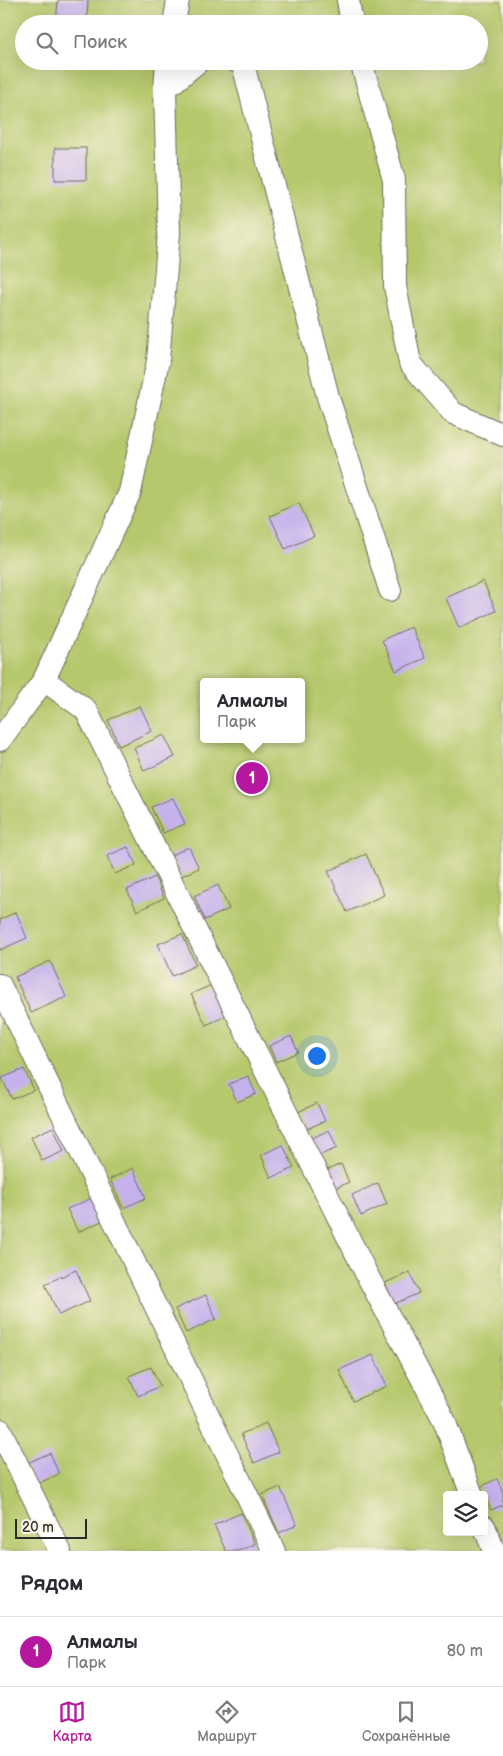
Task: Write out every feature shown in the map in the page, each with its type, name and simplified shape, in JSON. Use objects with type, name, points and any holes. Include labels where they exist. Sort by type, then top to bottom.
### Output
[{"type":"street","points":[[176,15],[178,0]]},
{"type":"street","points":[[348,0],[350,15]]},
{"type":"street","points":[[0,740],[44,680],[130,492],[158,361],[170,233],[165,89],[166,70]]},
{"type":"street","points":[[165,89],[188,70]]},
{"type":"street","points":[[245,70],[328,396],[390,590]]},
{"type":"street","points":[[363,70],[394,180],[395,286],[410,362],[453,413],[503,435]]},
{"type":"street","points":[[44,680],[86,710],[362,1266],[444,1420],[471,1491]]},
{"type":"street","points":[[0,985],[274,1551]]},
{"type":"street","points":[[0,1430],[60,1551]]},
{"type":"street","points":[[488,1536],[494,1551]]},
{"type":"green space","points":[[0,0],[503,0],[503,1551],[0,1551]]},
{"type":"building","points":[[58,0],[88,0],[87,15],[57,15]]},
{"type":"building","points":[[55,148],[86,148],[86,180],[55,180]]},
{"type":"building","points":[[299,503],[314,536],[285,549],[270,516]]},
{"type":"building","points":[[483,581],[496,611],[459,628],[446,598]]},
{"type":"building","points":[[411,627],[425,658],[396,671],[382,640]]},
{"type":"building","points":[[140,706],[152,731],[119,746],[108,720]]},
{"type":"building","points":[[164,735],[175,757],[144,771],[134,748]]},
{"type":"building","points":[[173,798],[185,824],[163,833],[151,807]]},
{"type":"building","points":[[128,847],[136,865],[115,874],[107,856]]},
{"type":"building","points":[[189,847],[199,868],[181,876],[171,855]]},
{"type":"building","points":[[366,854],[384,895],[347,912],[328,871]]},
{"type":"building","points":[[155,877],[164,898],[137,911],[127,890]]},
{"type":"building","points":[[218,885],[229,909],[205,920],[194,896]]},
{"type":"building","points":[[16,912],[27,938],[0,950],[0,920]]},
{"type":"building","points":[[182,934],[196,965],[172,976],[158,944]]},
{"type":"building","points":[[50,961],[66,997],[31,1013],[15,977]]},
{"type":"building","points":[[214,984],[228,1015],[206,1025],[191,994]]},
{"type":"building","points":[[291,1036],[298,1052],[276,1062],[269,1046]]},
{"type":"building","points":[[24,1069],[34,1090],[12,1099],[2,1078]]},
{"type":"building","points":[[248,1076],[256,1094],[237,1102],[229,1084]]},
{"type":"building","points":[[317,1103],[325,1121],[304,1130],[296,1113]]},
{"type":"building","points":[[53,1127],[64,1151],[42,1161],[31,1137]]},
{"type":"building","points":[[329,1130],[337,1148],[316,1157],[308,1140]]},
{"type":"building","points":[[283,1145],[294,1168],[271,1178],[261,1155]]},
{"type":"building","points":[[341,1164],[349,1182],[333,1189],[325,1171]]},
{"type":"building","points":[[133,1168],[146,1198],[123,1208],[110,1179]]},
{"type":"building","points":[[378,1183],[387,1204],[361,1216],[352,1195]]},
{"type":"building","points":[[94,1197],[104,1220],[78,1232],[67,1209]]},
{"type":"building","points":[[76,1270],[90,1301],[59,1315],[45,1284]]},
{"type":"building","points":[[410,1272],[419,1293],[394,1304],[385,1283]]},
{"type":"building","points":[[206,1295],[216,1319],[186,1333],[175,1309]]},
{"type":"building","points":[[373,1355],[387,1386],[353,1401],[339,1370]]},
{"type":"building","points":[[151,1367],[160,1386],[138,1396],[129,1376]]},
{"type":"building","points":[[266,1423],[279,1452],[254,1463],[241,1434]]},
{"type":"building","points":[[50,1453],[59,1474],[35,1485],[25,1464]]},
{"type":"building","points":[[497,1479],[503,1492],[503,1505],[491,1510],[488,1504],[488,1491],[482,1491],[480,1487]]},
{"type":"building","points":[[280,1487],[297,1525],[279,1533],[262,1495]]},
{"type":"building","points":[[241,1513],[255,1544],[238,1551],[226,1551],[214,1525]]},
{"type":"place","name":"Алмалы","points":[[252,778]]}]
